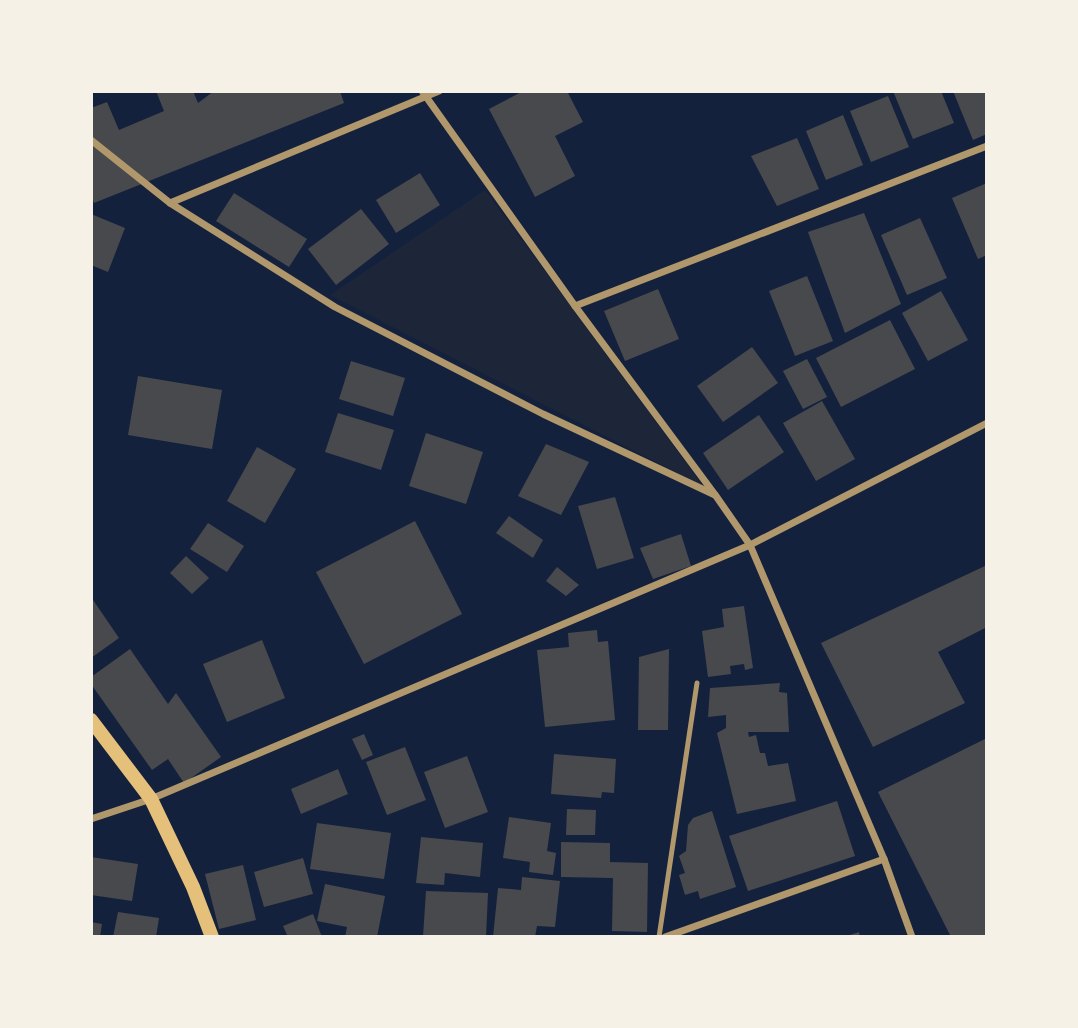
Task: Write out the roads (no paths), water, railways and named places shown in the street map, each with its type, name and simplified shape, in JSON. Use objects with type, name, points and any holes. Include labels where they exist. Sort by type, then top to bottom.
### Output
[{"type":"main road","points":[[91,720],[151,799],[193,887],[212,937]]},
{"type":"street","points":[[170,203],[424,94],[439,91]]},
{"type":"street","points":[[424,94],[750,545],[884,859],[912,937]]},
{"type":"street","points":[[91,140],[170,203],[335,307],[543,414],[716,496]]},
{"type":"street","points":[[575,306],[987,146]]},
{"type":"street","points":[[91,819],[151,799],[750,545],[987,423]]},
{"type":"street","points":[[665,937],[884,859]]},
{"type":"lane","points":[[659,937],[697,683]]}]
